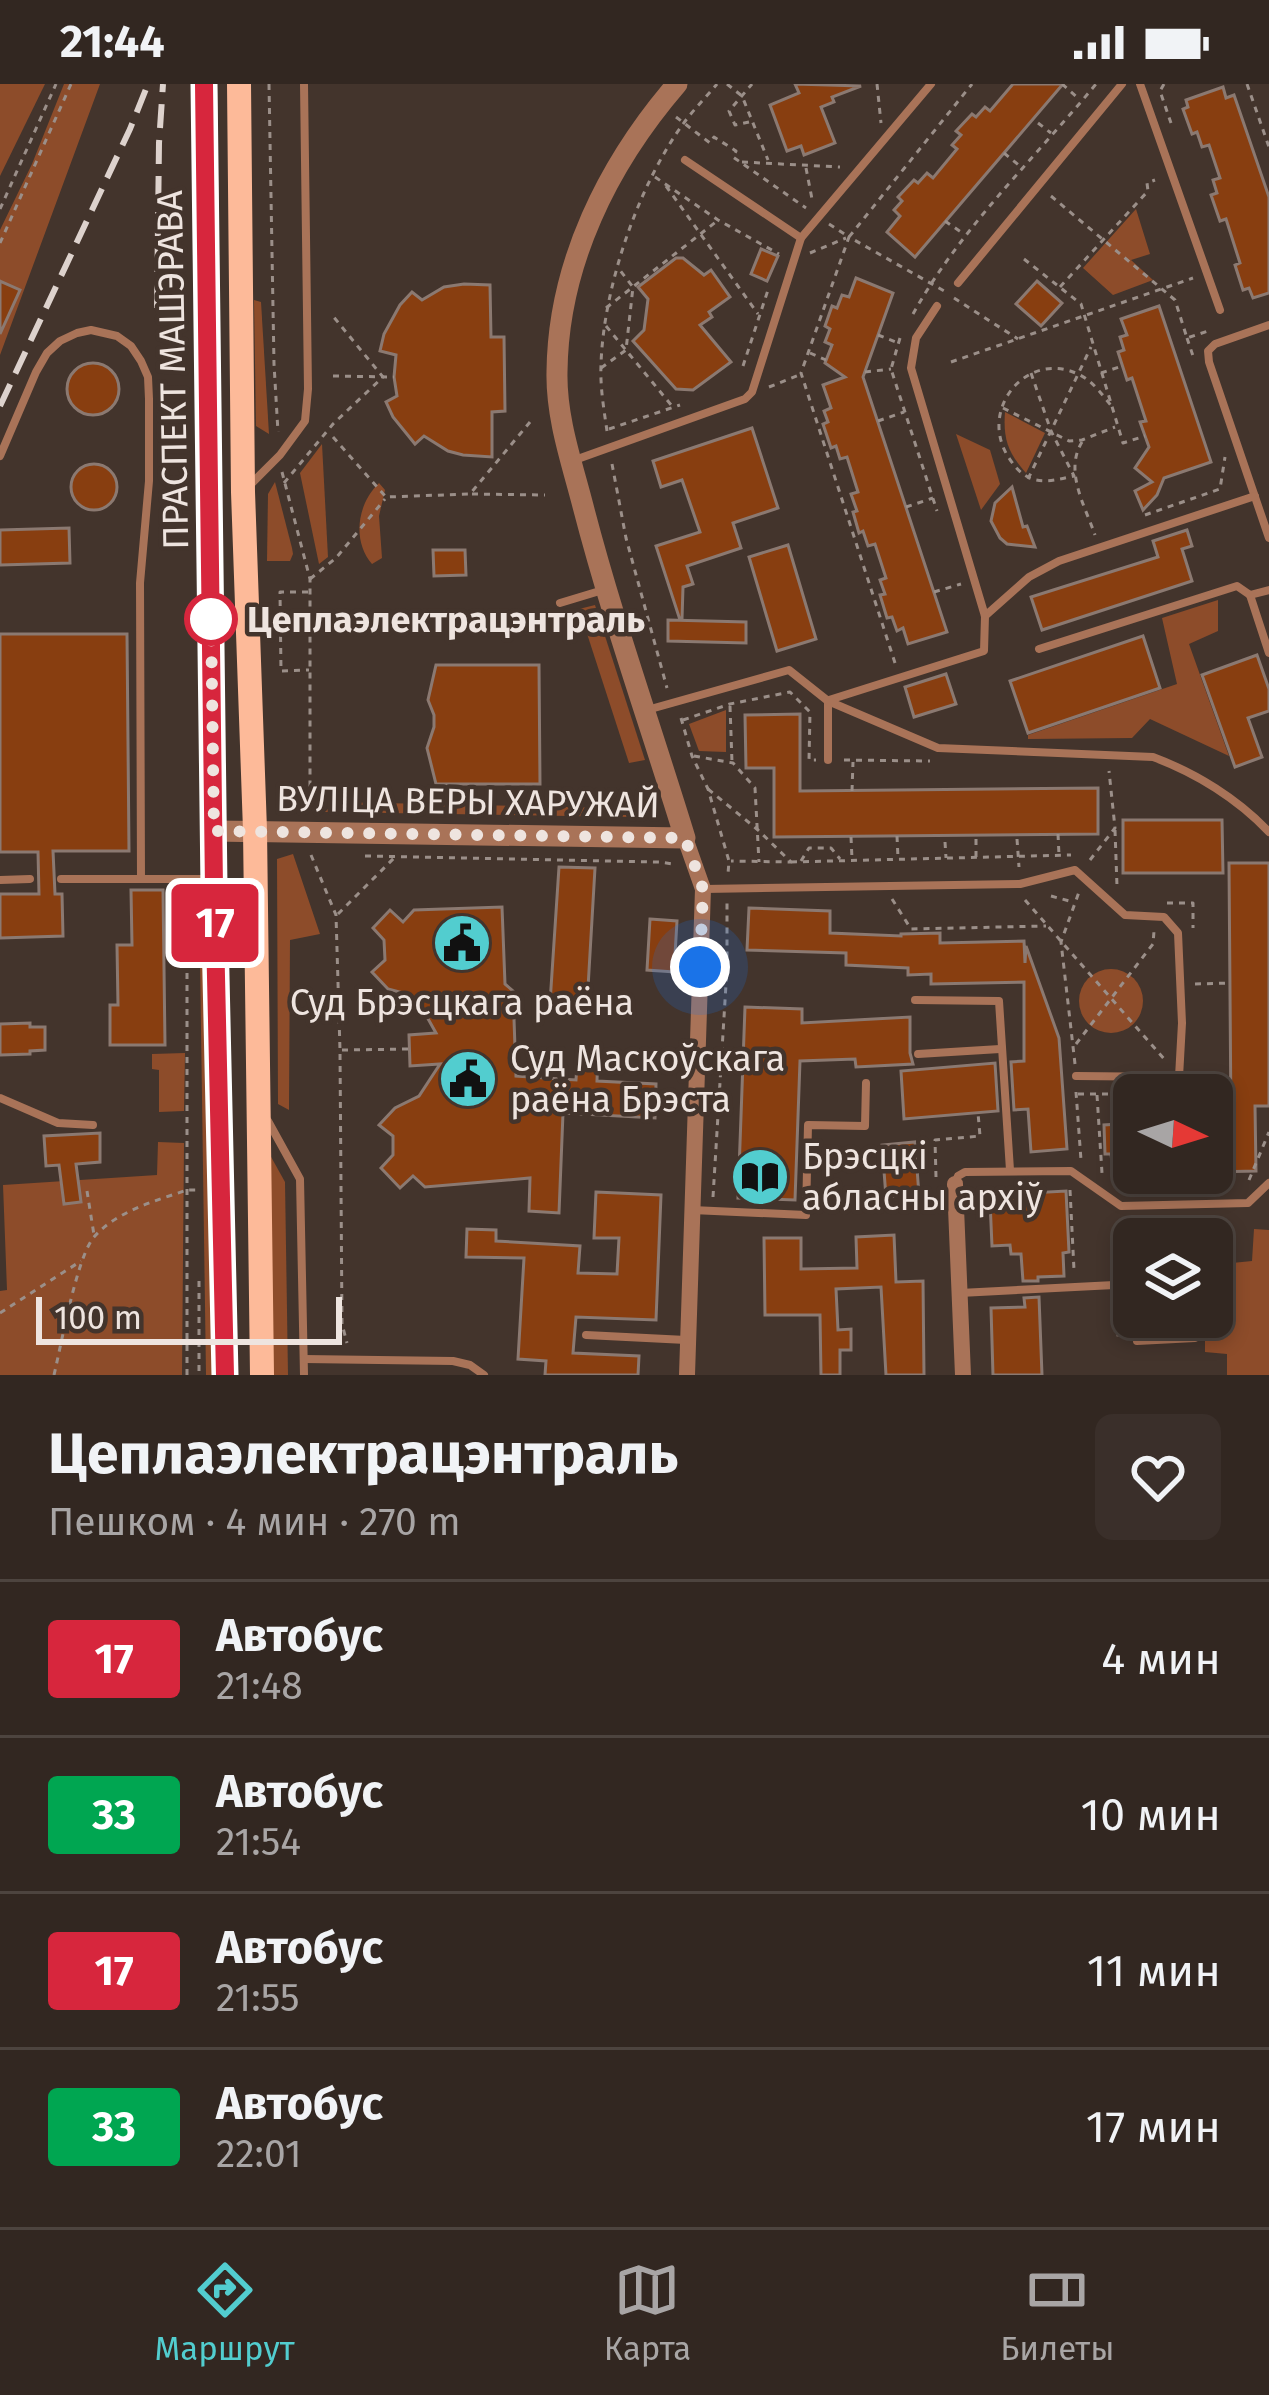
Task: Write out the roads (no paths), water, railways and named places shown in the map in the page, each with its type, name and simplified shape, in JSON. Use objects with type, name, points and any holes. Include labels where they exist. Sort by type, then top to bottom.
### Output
[{"type":"main road","name":"ПРАСПЕКТ МАШЭРАВА","points":[[205,84],[214,831],[203,879],[225,1375]]},
{"type":"main road","name":"ПРАСПЕКТ МАШЭРАВА","points":[[238,84],[262,1375]]},
{"type":"street","points":[[677,84],[620,160],[593,210],[561,324],[557,371],[561,418],[605,590],[685,838]]},
{"type":"street","name":"ВУЛІЦА ВЕРЫ ХАРУЖАЙ","points":[[214,831],[685,838],[703,889],[687,1375]]},
{"type":"street","points":[[955,1184],[963,1375]]},
{"type":"lane","points":[[243,492],[305,422],[304,84]]},
{"type":"lane","points":[[572,461],[746,399],[800,238],[931,84]]},
{"type":"lane","points":[[958,283],[1122,84]]},
{"type":"lane","points":[[1140,84],[1220,310]]},
{"type":"lane","points":[[685,160],[800,238]]},
{"type":"lane","points":[[828,700],[984,651],[985,616],[910,368],[916,338],[937,306]]},
{"type":"lane","points":[[1269,325],[1208,351],[1269,538]]},
{"type":"lane","points":[[0,457],[36,372],[60,341],[91,330],[117,336],[131,346],[148,377],[149,399],[149,481],[140,583],[141,879]]},
{"type":"lane","points":[[985,616],[1029,577],[1059,561],[1255,496]]},
{"type":"lane","points":[[1039,649],[1237,586],[1250,596],[1269,653]]},
{"type":"lane","points":[[560,603],[605,590]]},
{"type":"lane","points":[[1250,596],[1269,590]]},
{"type":"lane","points":[[645,711],[789,670],[828,700],[938,748],[1153,757],[1245,807],[1269,832]]},
{"type":"lane","points":[[828,700],[828,760]]},
{"type":"lane","points":[[703,889],[1020,884],[1076,870],[1125,915],[1164,917],[1178,933],[1180,1060],[1179,1077],[1076,1076]]},
{"type":"lane","points":[[0,880],[30,879]]},
{"type":"lane","points":[[62,879],[203,879]]},
{"type":"lane","points":[[915,1000],[999,1001],[1010,1170]]},
{"type":"lane","points":[[918,1054],[1000,1048]]},
{"type":"lane","points":[[692,1210],[806,1215],[808,1125],[866,1126],[866,1083]]},
{"type":"lane","points":[[0,1098],[58,1123],[93,1125]]},
{"type":"lane","points":[[258,1105],[300,1179],[304,1375]]},
{"type":"lane","points":[[955,1184],[965,1172],[1071,1171],[1121,1206],[1248,1203],[1269,1184]]},
{"type":"lane","points":[[959,1293],[1113,1285]]},
{"type":"lane","points":[[586,1336],[688,1340]]},
{"type":"lane","points":[[1138,1341],[1195,1338]]},
{"type":"lane","points":[[304,1359],[453,1361],[484,1375]]},
{"type":"railway","points":[[0,406],[148,84]]},
{"type":"railway","points":[[157,308],[163,84]]},
{"type":"place","name":"Цеплаэлектрацэнтраль","points":[[211,619]]},
{"type":"place","name":"Суд Брэсцкага раёна","points":[[462,943]]},
{"type":"place","name":"Суд Маскоўскага раёна Брэста","points":[[468,1079]]},
{"type":"place","name":"Брэсцкі абласны архіў","points":[[760,1177]]}]
